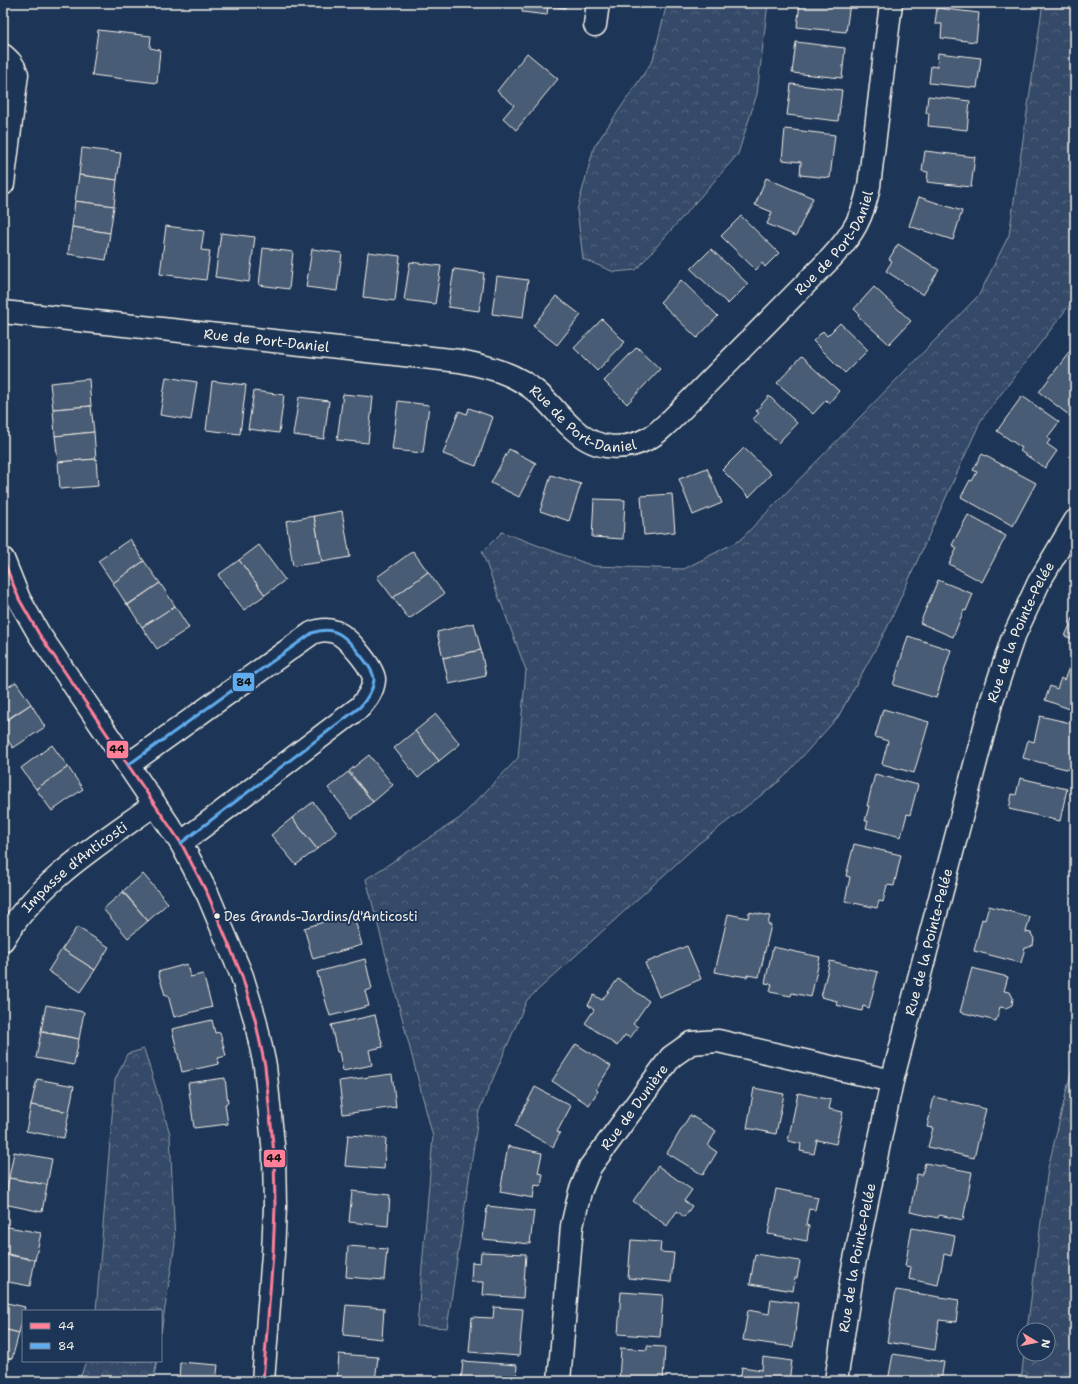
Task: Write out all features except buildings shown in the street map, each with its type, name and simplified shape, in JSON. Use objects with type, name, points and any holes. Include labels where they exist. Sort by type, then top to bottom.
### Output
[{"type":"street","points":[[596,25],[598,3]]},
{"type":"street","name":"Rue de Port-Daniel","points":[[3,312],[452,360],[490,367],[518,379],[538,393],[577,433],[594,444],[613,447],[632,445],[650,438],[670,421],[848,240],[858,221],[865,203],[869,186],[891,3]]},
{"type":"street","points":[[3,55],[15,67],[17,74],[8,99],[3,184]]},
{"type":"street","name":"Rue de la Pointe-Pelée","points":[[836,1381],[853,1269],[892,1081],[992,700],[1012,640],[1039,582],[1075,520]]},
{"type":"street","points":[[3,559],[19,599],[39,634],[181,843],[208,895],[242,976],[255,1019],[264,1066],[274,1154],[274,1254],[263,1381]]},
{"type":"street","points":[[128,765],[312,633],[322,629],[341,635],[371,670],[374,678],[372,688],[368,698],[360,707],[181,843]]},
{"type":"street","name":"Impasse d'Anticosti","points":[[3,940],[16,919],[55,878],[155,804]]},
{"type":"street","name":"Rue de Dunière","points":[[559,1381],[572,1226],[580,1192],[590,1166],[671,1057],[691,1043],[718,1041],[892,1081]]},
{"type":"green space","points":[[667,3],[768,3],[757,94],[738,154],[636,270],[614,272],[583,259],[577,210],[594,147],[653,60]]},
{"type":"green space","points":[[1043,3],[1075,3],[1075,298],[981,420],[886,630],[838,717],[782,779],[698,844],[527,1000],[479,1111],[447,1328],[417,1326],[433,1137],[366,879],[460,818],[518,758],[526,670],[482,552],[502,532],[593,566],[684,569],[740,540],[979,295],[1009,235]]},
{"type":"green space","points":[[144,1049],[170,1134],[175,1244],[162,1327],[162,1310],[96,1310],[115,1080],[127,1054]]},
{"type":"green space","points":[[1075,1056],[1075,1364],[1073,1381],[1021,1381],[1023,1362],[1056,1362],[1056,1322],[1028,1322],[1048,1168]]},
{"type":"green space","points":[[86,1362],[157,1362],[153,1381],[79,1381]]},
{"type":"transit line","name":"44","points":[[3,559],[19,599],[39,634],[181,843],[208,895],[242,976],[255,1019],[265,1066],[274,1154],[275,1207],[273,1254],[263,1381]]},
{"type":"transit line","name":"84","points":[[128,765],[312,633],[327,630],[338,633],[350,643],[371,670],[374,680],[372,688],[369,695],[360,707],[181,843]]},
{"type":"place","name":"Des Grands-Jardins/d'Anticosti","points":[[217,916]]}]
